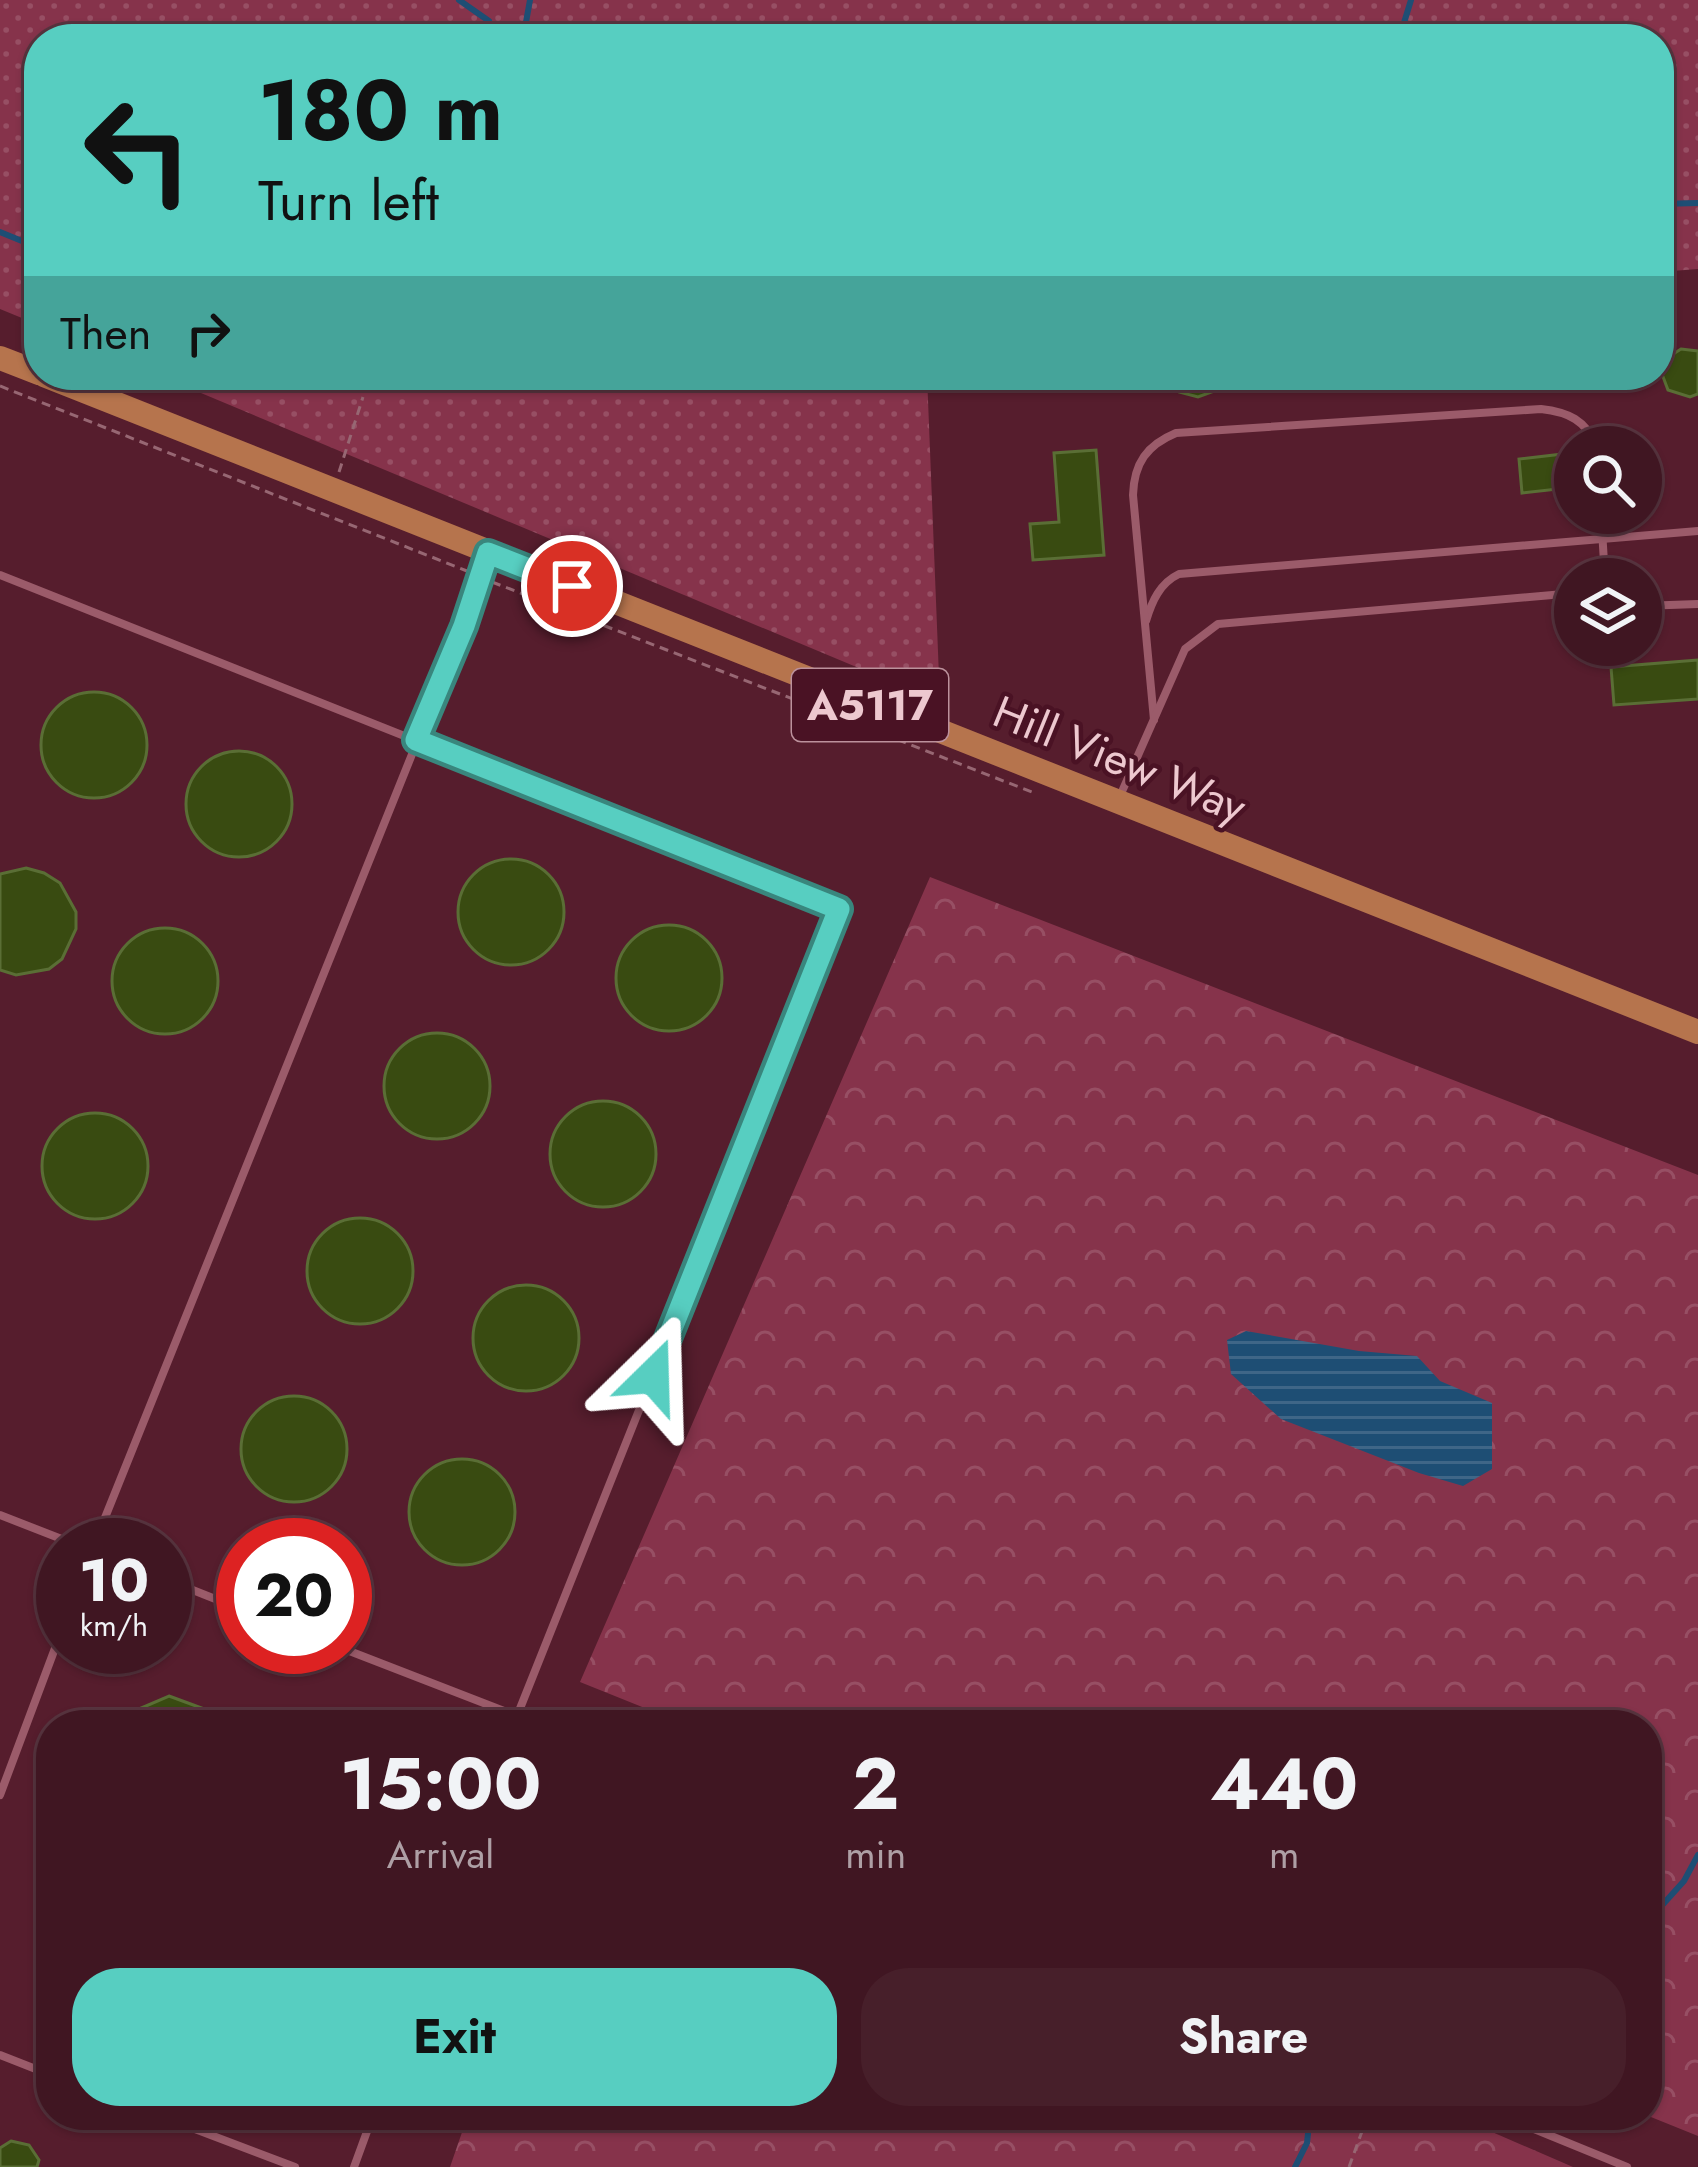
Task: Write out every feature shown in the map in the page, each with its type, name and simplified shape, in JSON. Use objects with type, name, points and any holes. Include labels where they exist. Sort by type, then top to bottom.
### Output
[{"type":"main road","name":"Hill View Way","points":[[81,390],[333,490],[484,565],[1117,803],[1698,1032]]},
{"type":"lane","points":[[1154,720],[1133,475],[1149,447],[1176,433],[1540,409],[1564,412],[1586,426]]},
{"type":"lane","points":[[1145,626],[1157,594],[1168,579],[1179,574],[1698,531]]},
{"type":"lane","points":[[1602,534],[1603,558]]},
{"type":"lane","points":[[105,1518],[484,565]]},
{"type":"lane","points":[[0,590],[3,576],[839,909],[520,1710]]},
{"type":"lane","points":[[1117,803],[1185,649],[1218,624],[1554,595]]},
{"type":"lane","points":[[1662,605],[1698,604]]},
{"type":"lane","points":[[0,1515],[36,1529]]},
{"type":"lane","points":[[372,1661],[490,1710]]},
{"type":"lane","points":[[0,1795],[45,1674]]},
{"type":"lane","points":[[0,2055],[36,2068]]},
{"type":"lane","points":[[198,2130],[295,2167]]},
{"type":"lane","points":[[354,2167],[368,2130]]},
{"type":"lane","points":[[1537,2130],[1628,2167]]},
{"type":"path","points":[[0,386],[484,565],[1034,793]]},
{"type":"path","points":[[333,490],[363,397]]},
{"type":"path","points":[[1349,2167],[1363,2130]]},
{"type":"green space","points":[[0,0],[1698,0],[1698,269],[1674,271],[1674,24],[24,24],[24,319],[0,309]]},
{"type":"green space","points":[[194,390],[928,390],[940,702]]},
{"type":"green space","points":[[930,877],[1698,1175],[1698,2136],[1662,2121],[1662,1710],[650,1710],[580,1682]]},
{"type":"green space","points":[[463,2130],[1488,2130],[1573,2167],[450,2167]]},
{"type":"water","points":[[1246,1331],[1417,1356],[1440,1381],[1492,1403],[1492,1469],[1463,1486],[1281,1419],[1231,1374],[1227,1340]]},
{"type":"building","points":[[1681,349],[1698,351],[1698,394],[1690,397],[1668,390],[1674,390],[1674,354]]},
{"type":"building","points":[[1178,390],[1217,390],[1198,397]]},
{"type":"building","points":[[1096,450],[1104,555],[1033,560],[1030,524],[1059,522],[1054,453]]},
{"type":"building","points":[[1554,455],[1554,489],[1522,493],[1519,459]]},
{"type":"building","points":[[1698,660],[1698,699],[1614,705],[1611,667]]},
{"type":"building","points":[[94,692],[114,696],[132,707],[143,725],[147,745],[143,765],[132,783],[114,794],[94,798],[74,794],[56,783],[45,765],[41,745],[45,725],[56,707],[74,696]]},
{"type":"building","points":[[239,751],[259,755],[277,766],[288,784],[292,804],[288,824],[277,842],[259,853],[239,857],[219,853],[201,842],[190,824],[186,804],[190,784],[201,766],[219,755]]},
{"type":"building","points":[[511,859],[531,863],[549,874],[560,892],[564,912],[560,932],[549,950],[531,961],[511,965],[491,961],[473,950],[462,932],[458,912],[462,892],[473,874],[491,863]]},
{"type":"building","points":[[26,868],[60,883],[76,912],[76,929],[62,959],[49,969],[16,975],[0,970],[0,874]]},
{"type":"building","points":[[669,925],[689,929],[707,940],[718,958],[722,978],[718,998],[707,1016],[689,1027],[669,1031],[649,1027],[631,1016],[620,998],[616,978],[620,958],[631,940],[649,929]]},
{"type":"building","points":[[165,928],[185,932],[203,943],[214,961],[218,981],[214,1001],[203,1019],[185,1030],[165,1034],[145,1030],[127,1019],[116,1001],[112,981],[116,961],[127,943],[145,932]]},
{"type":"building","points":[[437,1033],[457,1037],[475,1048],[486,1066],[490,1086],[486,1106],[475,1124],[457,1135],[437,1139],[417,1135],[399,1124],[388,1106],[384,1086],[388,1066],[399,1048],[417,1037]]},
{"type":"building","points":[[603,1101],[623,1105],[641,1116],[652,1134],[656,1154],[652,1174],[641,1192],[623,1203],[603,1207],[583,1203],[565,1192],[554,1174],[550,1154],[554,1134],[565,1116],[583,1105]]},
{"type":"building","points":[[95,1113],[115,1117],[133,1128],[144,1146],[148,1166],[144,1186],[133,1204],[115,1215],[95,1219],[75,1215],[57,1204],[46,1186],[42,1166],[46,1146],[57,1128],[75,1117]]},
{"type":"building","points":[[360,1218],[380,1222],[398,1233],[409,1251],[413,1271],[409,1291],[398,1309],[380,1320],[360,1324],[340,1320],[322,1309],[311,1291],[307,1271],[311,1251],[322,1233],[340,1222]]},
{"type":"building","points":[[526,1285],[546,1289],[564,1300],[575,1318],[579,1338],[575,1358],[564,1376],[546,1387],[526,1391],[506,1387],[488,1376],[477,1358],[473,1338],[477,1318],[488,1300],[506,1289]]},
{"type":"building","points":[[294,1396],[314,1400],[332,1411],[343,1429],[347,1449],[343,1469],[332,1487],[314,1498],[294,1502],[274,1498],[256,1487],[245,1469],[241,1449],[245,1429],[256,1411],[274,1400]]},
{"type":"building","points":[[462,1459],[482,1463],[500,1474],[511,1492],[515,1512],[511,1532],[500,1550],[482,1561],[462,1565],[442,1561],[424,1550],[413,1532],[409,1512],[413,1492],[424,1474],[442,1463]]},
{"type":"building","points":[[169,1696],[207,1710],[137,1710]]},
{"type":"building","points":[[11,2141],[29,2145],[39,2160],[37,2167],[0,2167],[0,2148]]},
{"type":"waterway","points":[[459,0],[489,21]]},
{"type":"waterway","points":[[526,24],[530,0]]},
{"type":"waterway","points":[[1404,24],[1411,0]]},
{"type":"waterway","points":[[1674,204],[1698,203]]},
{"type":"waterway","points":[[0,232],[24,242]]},
{"type":"waterway","points":[[1662,1905],[1684,1881],[1698,1855]]},
{"type":"waterway","points":[[1295,2167],[1308,2130]]},
{"type":"route","points":[[572,586],[488,553],[464,626],[416,740],[839,909],[653,1376]]}]
